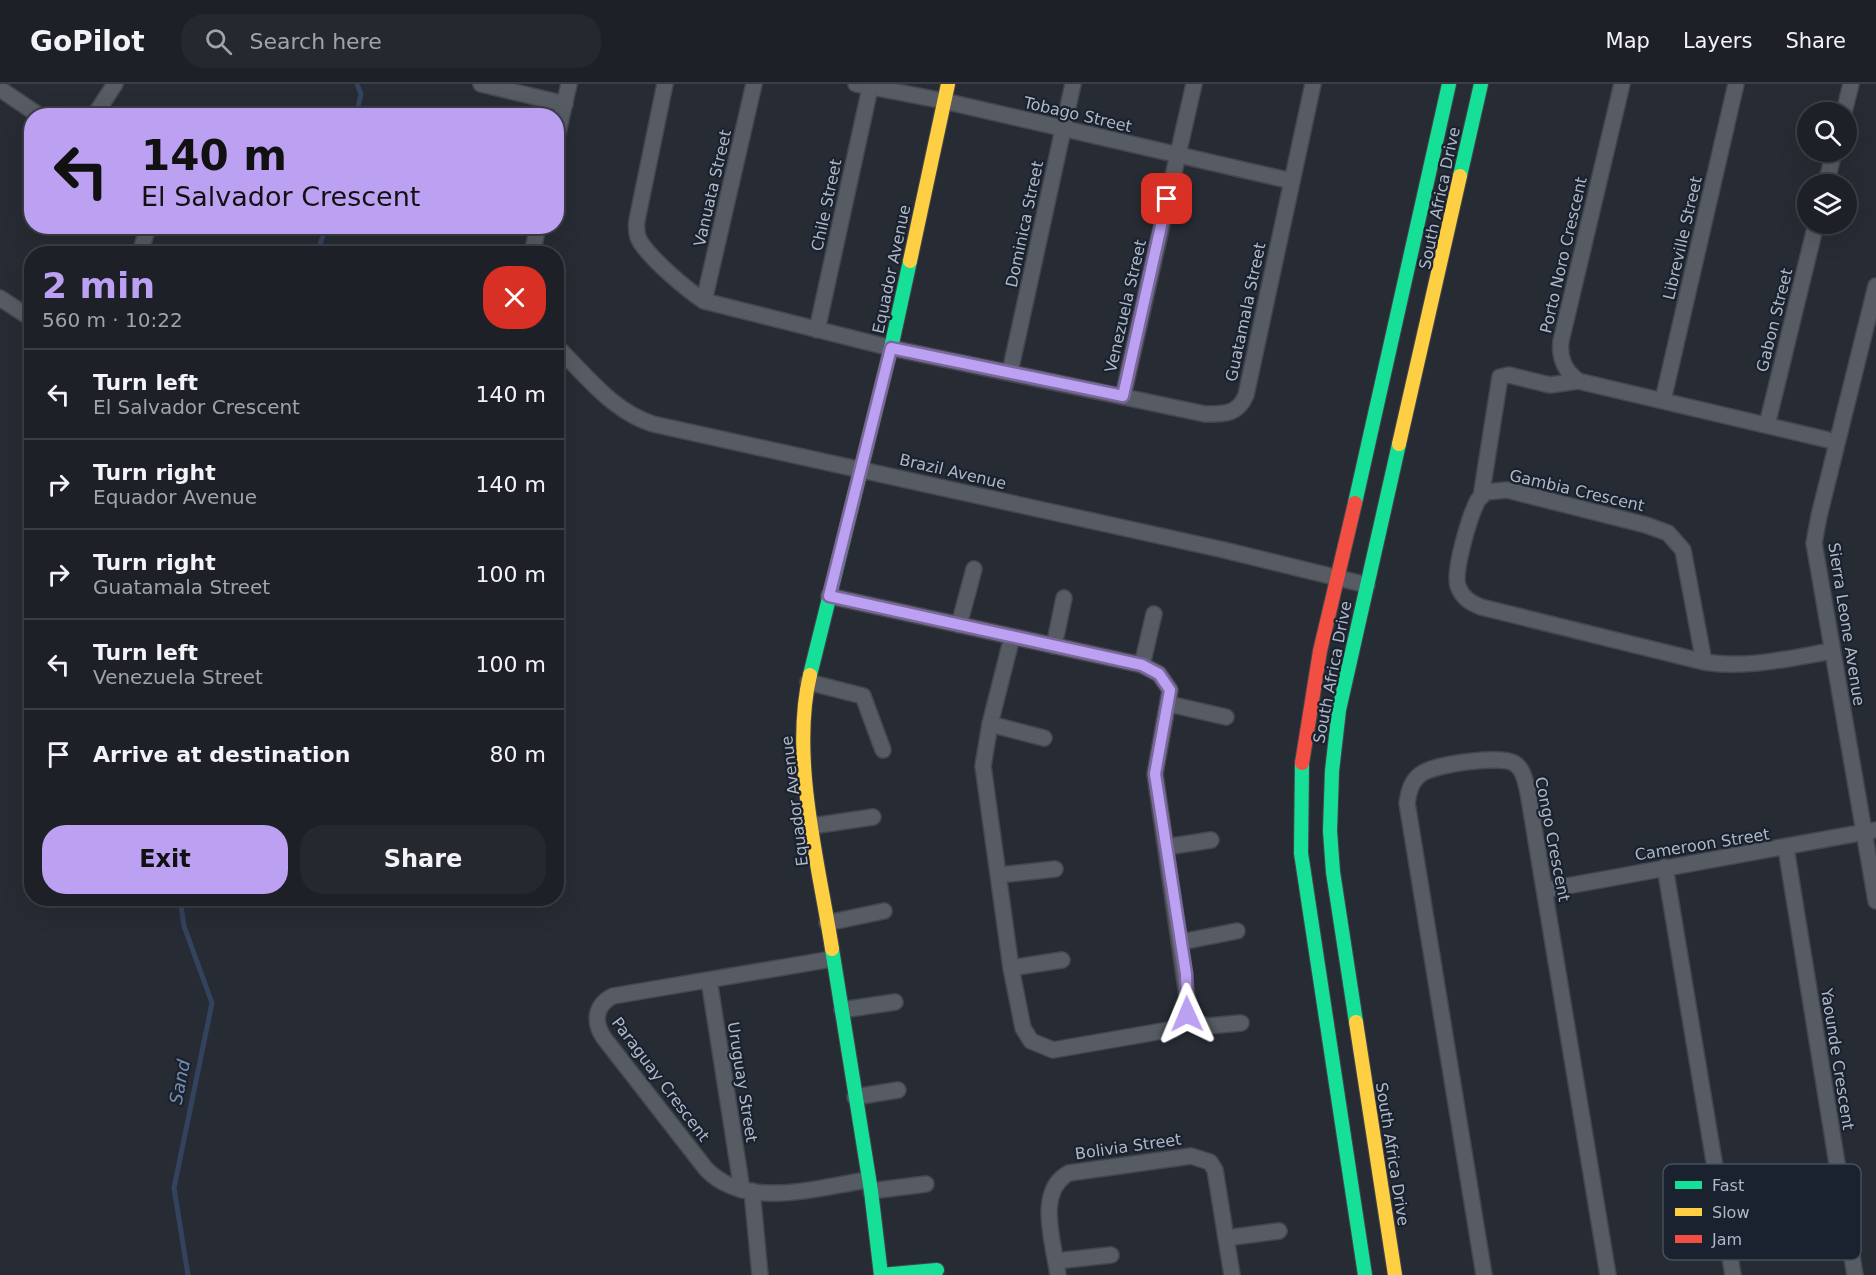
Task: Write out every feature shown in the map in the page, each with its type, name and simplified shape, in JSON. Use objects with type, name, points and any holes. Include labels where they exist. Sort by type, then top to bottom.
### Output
[{"type":"street","points":[[99,108],[115,84]]},
{"type":"street","points":[[481,84],[565,104]]},
{"type":"street","points":[[564,108],[569,84]]},
{"type":"street","points":[[665,84],[636,220],[636,232],[641,243],[688,291],[704,301],[891,348]]},
{"type":"street","name":"Vanuata Street","points":[[704,301],[754,84]]},
{"type":"street","name":"Equador Avenue","points":[[881,1275],[869,1185],[812,826],[802,744],[802,718],[808,682],[859,468],[891,348],[948,84]]},
{"type":"street","name":"Dominica Street","points":[[1010,372],[1073,84]]},
{"type":"street","name":"Venezuela Street","points":[[1123,396],[1194,84]]},
{"type":"street","name":"Guatamala Street","points":[[891,348],[1205,414],[1231,413],[1239,407],[1246,395],[1313,84]]},
{"type":"street","name":"South Africa Drive","points":[[1365,1275],[1307,896],[1300,830],[1303,746],[1320,651],[1410,266],[1449,84]]},
{"type":"street","name":"South Africa Drive","points":[[1395,1275],[1329,837],[1329,782],[1335,731],[1481,84]]},
{"type":"street","name":"Porto Noro Crescent","points":[[1578,381],[1563,365],[1560,353],[1561,341],[1622,84]]},
{"type":"street","name":"Libreville Street","points":[[1663,400],[1736,84]]},
{"type":"street","points":[[1846,102],[1851,84]]},
{"type":"street","name":"Tobago Street","points":[[863,86],[945,101],[1292,181]]},
{"type":"street","name":"Chile Street","points":[[817,330],[863,86]]},
{"type":"street","points":[[0,89],[28,108]]},
{"type":"street","name":"Gabon Street","points":[[1767,424],[1814,234]]},
{"type":"street","name":"Sierra Leone Avenue","points":[[1876,286],[1814,543],[1832,651],[1870,831],[1876,901]]},
{"type":"street","points":[[0,298],[24,314]]},
{"type":"street","name":"Brazil Avenue","points":[[564,354],[616,405],[642,420],[1367,585]]},
{"type":"street","points":[[1832,651],[1740,666],[1704,662],[1472,603],[1462,594],[1457,577],[1475,506],[1481,497],[1500,377],[1509,375],[1550,385],[1578,381],[1837,442]]},
{"type":"street","name":"Gambia Crescent","points":[[1481,497],[1492,490],[1507,490],[1668,532],[1685,557],[1704,662]]},
{"type":"street","points":[[959,625],[974,569]]},
{"type":"street","points":[[829,596],[1012,636],[1054,646],[1142,665],[1159,674],[1166,681],[1170,690],[1169,704],[1155,774],[1188,991],[1185,1020],[1174,1029],[1061,1050],[1044,1048],[1031,1041],[1023,1028],[1011,968],[984,775],[990,724],[1012,636]]},
{"type":"street","points":[[1054,646],[1064,598]]},
{"type":"street","points":[[1142,665],[1154,614]]},
{"type":"street","points":[[808,682],[863,696],[883,750]]},
{"type":"street","points":[[1169,704],[1226,717]]},
{"type":"street","points":[[990,724],[1044,738]]},
{"type":"street","name":"Congo Crescent","points":[[1484,1275],[1407,813],[1408,794],[1413,782],[1421,774],[1440,767],[1496,759],[1517,766],[1523,775],[1528,792],[1608,1275]]},
{"type":"street","points":[[812,826],[873,817]]},
{"type":"street","name":"Cameroon Street","points":[[1545,890],[1870,831]]},
{"type":"street","points":[[1166,847],[1211,840]]},
{"type":"street","name":"Yaounde Crescent","points":[[1786,848],[1837,1164]]},
{"type":"street","points":[[1665,867],[1714,1164]]},
{"type":"street","points":[[999,875],[1055,869]]},
{"type":"street","points":[[827,923],[884,911]]},
{"type":"street","points":[[1181,942],[1237,931]]},
{"type":"street","name":"Paraguay Crescent","points":[[832,959],[613,996],[602,1002],[598,1010],[597,1025],[604,1038],[706,1169],[717,1179],[747,1190],[781,1193],[869,1185],[926,1184]]},
{"type":"street","points":[[1011,968],[1062,960]]},
{"type":"street","name":"Uruguay Street","points":[[709,980],[760,1275]]},
{"type":"street","points":[[842,1010],[895,1002]]},
{"type":"street","points":[[1185,1020],[1208,1026],[1241,1023]]},
{"type":"street","points":[[855,1097],[898,1090]]},
{"type":"street","name":"Bolivia Street","points":[[1111,1255],[1057,1268],[1049,1200],[1051,1191],[1062,1176],[1079,1171],[1181,1156],[1199,1157],[1213,1165],[1232,1275]]},
{"type":"street","points":[[1226,1238],[1280,1231]]},
{"type":"street","points":[[1730,1260],[1732,1275]]},
{"type":"street","name":"Yaounde Crescent","points":[[1853,1260],[1855,1275]]},
{"type":"street","points":[[881,1275],[937,1270]]},
{"type":"waterway","name":"Sand","points":[[357,84],[361,94],[358,108]]},
{"type":"waterway","name":"Sand","points":[[320,246],[323,234]]},
{"type":"waterway","name":"Sand","points":[[181,906],[184,926],[212,1003],[174,1188],[188,1275]]},
{"type":"traffic: fast","points":[[1355,503],[1449,84]]},
{"type":"traffic: fast","points":[[1460,176],[1481,84]]},
{"type":"traffic: fast","points":[[810,675],[891,348],[910,261]]},
{"type":"traffic: fast","points":[[1356,1022],[1333,872],[1330,831],[1332,771],[1339,710],[1399,444]]},
{"type":"traffic: fast","points":[[1302,763],[1301,853],[1365,1275]]},
{"type":"traffic: fast","points":[[832,949],[871,1191],[881,1275],[937,1270]]},
{"type":"traffic: slow","points":[[910,261],[948,84]]},
{"type":"traffic: slow","points":[[1399,444],[1460,176]]},
{"type":"traffic: slow","points":[[810,675],[803,741],[805,776],[814,847],[832,949]]},
{"type":"traffic: slow","points":[[1356,1022],[1395,1275]]},
{"type":"traffic: jam","points":[[1302,763],[1320,651],[1355,503]]},
{"type":"route","points":[[1167,199],[1123,396],[891,348],[859,468],[829,596],[1142,665],[1154,670],[1163,678],[1169,686],[1170,696],[1155,774],[1186,974],[1187,1014]]}]
